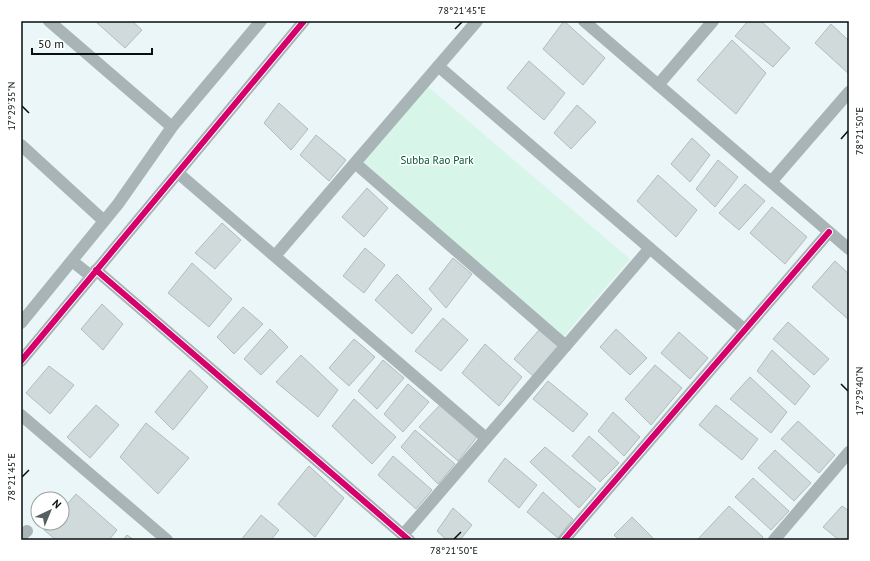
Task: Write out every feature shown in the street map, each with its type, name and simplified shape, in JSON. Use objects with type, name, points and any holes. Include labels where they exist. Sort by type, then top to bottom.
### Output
[{"type":"street","points":[[21,322],[118,204],[172,127],[261,21]]},
{"type":"street","points":[[21,361],[304,21]]},
{"type":"street","points":[[275,256],[477,21]]},
{"type":"street","points":[[584,21],[849,249]]},
{"type":"street","points":[[658,85],[713,21]]},
{"type":"street","points":[[54,22],[172,127]]},
{"type":"street","points":[[438,66],[745,330]]},
{"type":"street","points":[[771,182],[849,92]]},
{"type":"street","points":[[21,145],[104,222]]},
{"type":"street","points":[[355,163],[566,346]]},
{"type":"street","points":[[178,172],[486,438]]},
{"type":"street","points":[[564,540],[829,232]]},
{"type":"street","points":[[72,261],[94,273],[406,537],[486,438],[650,248]]},
{"type":"street","points":[[21,415],[167,540]]},
{"type":"street","points":[[774,540],[849,452]]},
{"type":"green space","name":"Subba Rao Park","points":[[426,85],[630,259],[564,336],[360,162]]},
{"type":"building","points":[[95,21],[132,21],[142,30],[125,48]]},
{"type":"building","points":[[564,21],[605,58],[583,85],[543,49]]},
{"type":"building","points":[[748,21],[761,21],[790,48],[773,67],[735,36]]},
{"type":"building","points":[[831,24],[849,41],[849,74],[815,43]]},
{"type":"building","points":[[732,40],[766,73],[736,114],[697,80]]},
{"type":"building","points":[[529,61],[565,93],[544,120],[507,88]]},
{"type":"building","points":[[279,103],[308,129],[291,150],[264,123]]},
{"type":"building","points":[[577,105],[596,122],[571,149],[554,133]]},
{"type":"building","points":[[316,135],[346,160],[329,181],[300,155]]},
{"type":"building","points":[[692,138],[710,155],[690,182],[671,164]]},
{"type":"building","points":[[718,160],[738,177],[715,207],[696,189]]},
{"type":"building","points":[[658,175],[697,210],[676,237],[637,201]]},
{"type":"building","points":[[745,184],[765,201],[739,230],[719,213]]},
{"type":"building","points":[[367,188],[388,208],[364,237],[342,217]]},
{"type":"building","points":[[772,207],[807,237],[785,264],[750,233]]},
{"type":"building","points":[[222,223],[241,240],[215,269],[195,253]]},
{"type":"building","points":[[365,248],[385,265],[364,293],[343,276]]},
{"type":"building","points":[[453,258],[472,274],[446,308],[429,289]]},
{"type":"building","points":[[835,261],[849,274],[849,320],[812,287]]},
{"type":"building","points":[[192,263],[232,299],[209,327],[168,293]]},
{"type":"building","points":[[397,274],[432,309],[412,334],[375,300]]},
{"type":"building","points":[[102,304],[123,324],[103,350],[81,329]]},
{"type":"building","points":[[243,307],[263,324],[234,354],[217,337]]},
{"type":"building","points":[[443,318],[468,340],[441,371],[415,351]]},
{"type":"building","points":[[788,322],[829,359],[814,375],[773,339]]},
{"type":"building","points":[[270,329],[288,347],[261,375],[244,359]]},
{"type":"building","points":[[616,329],[647,358],[630,375],[600,347]]},
{"type":"building","points":[[539,330],[558,346],[533,376],[514,359]]},
{"type":"building","points":[[679,332],[708,358],[690,379],[661,353]]},
{"type":"building","points":[[354,339],[375,357],[349,386],[329,368]]},
{"type":"building","points":[[485,344],[522,377],[499,406],[462,373]]},
{"type":"building","points":[[772,350],[810,386],[795,405],[757,371]]},
{"type":"building","points":[[301,355],[338,390],[318,417],[276,382]]},
{"type":"building","points":[[383,360],[404,378],[377,409],[358,391]]},
{"type":"building","points":[[655,365],[682,388],[651,425],[625,399]]},
{"type":"building","points":[[49,366],[74,385],[50,414],[26,393]]},
{"type":"building","points":[[190,370],[208,387],[173,430],[155,412]]},
{"type":"building","points":[[750,377],[787,412],[771,433],[730,399]]},
{"type":"building","points":[[548,381],[588,414],[573,432],[533,399]]},
{"type":"building","points":[[408,384],[429,402],[403,432],[384,414]]},
{"type":"building","points":[[354,399],[396,437],[372,464],[332,426]]},
{"type":"building","points":[[96,405],[119,425],[90,458],[67,437]]},
{"type":"building","points":[[440,405],[477,437],[458,461],[419,427]]},
{"type":"building","points":[[716,405],[758,439],[742,460],[699,425]]},
{"type":"building","points":[[613,412],[640,437],[624,456],[598,431]]},
{"type":"building","points":[[798,421],[835,455],[819,473],[781,439]]},
{"type":"building","points":[[146,423],[189,458],[158,494],[120,457]]},
{"type":"building","points":[[415,430],[455,464],[438,484],[401,447]]},
{"type":"building","points":[[589,436],[619,463],[600,482],[572,456]]},
{"type":"building","points":[[545,447],[596,489],[579,508],[530,462]]},
{"type":"building","points":[[775,450],[811,483],[794,501],[758,468]]},
{"type":"building","points":[[393,456],[432,490],[416,509],[378,475]]},
{"type":"building","points":[[505,458],[537,485],[519,508],[488,481]]},
{"type":"building","points":[[309,466],[344,498],[315,537],[278,504]]},
{"type":"building","points":[[753,478],[789,511],[771,530],[735,497]]},
{"type":"building","points":[[543,492],[573,519],[558,538],[527,512]]},
{"type":"building","points":[[76,494],[117,530],[109,540],[56,540],[45,531],[70,531],[70,501]]},
{"type":"building","points":[[729,506],[763,537],[761,540],[698,539]]},
{"type":"building","points":[[842,506],[849,511],[849,540],[839,540],[823,527]]},
{"type":"building","points":[[453,508],[472,525],[460,540],[447,540],[437,531]]},
{"type":"building","points":[[261,515],[279,530],[271,540],[241,540]]},
{"type":"building","points":[[632,517],[655,540],[619,540],[614,535]]},
{"type":"building","points":[[127,535],[134,540],[123,540]]},
{"type":"cycle path","points":[[21,361],[304,21]]},
{"type":"cycle path","points":[[564,540],[829,232]]},
{"type":"cycle path","points":[[96,270],[409,540]]}]
